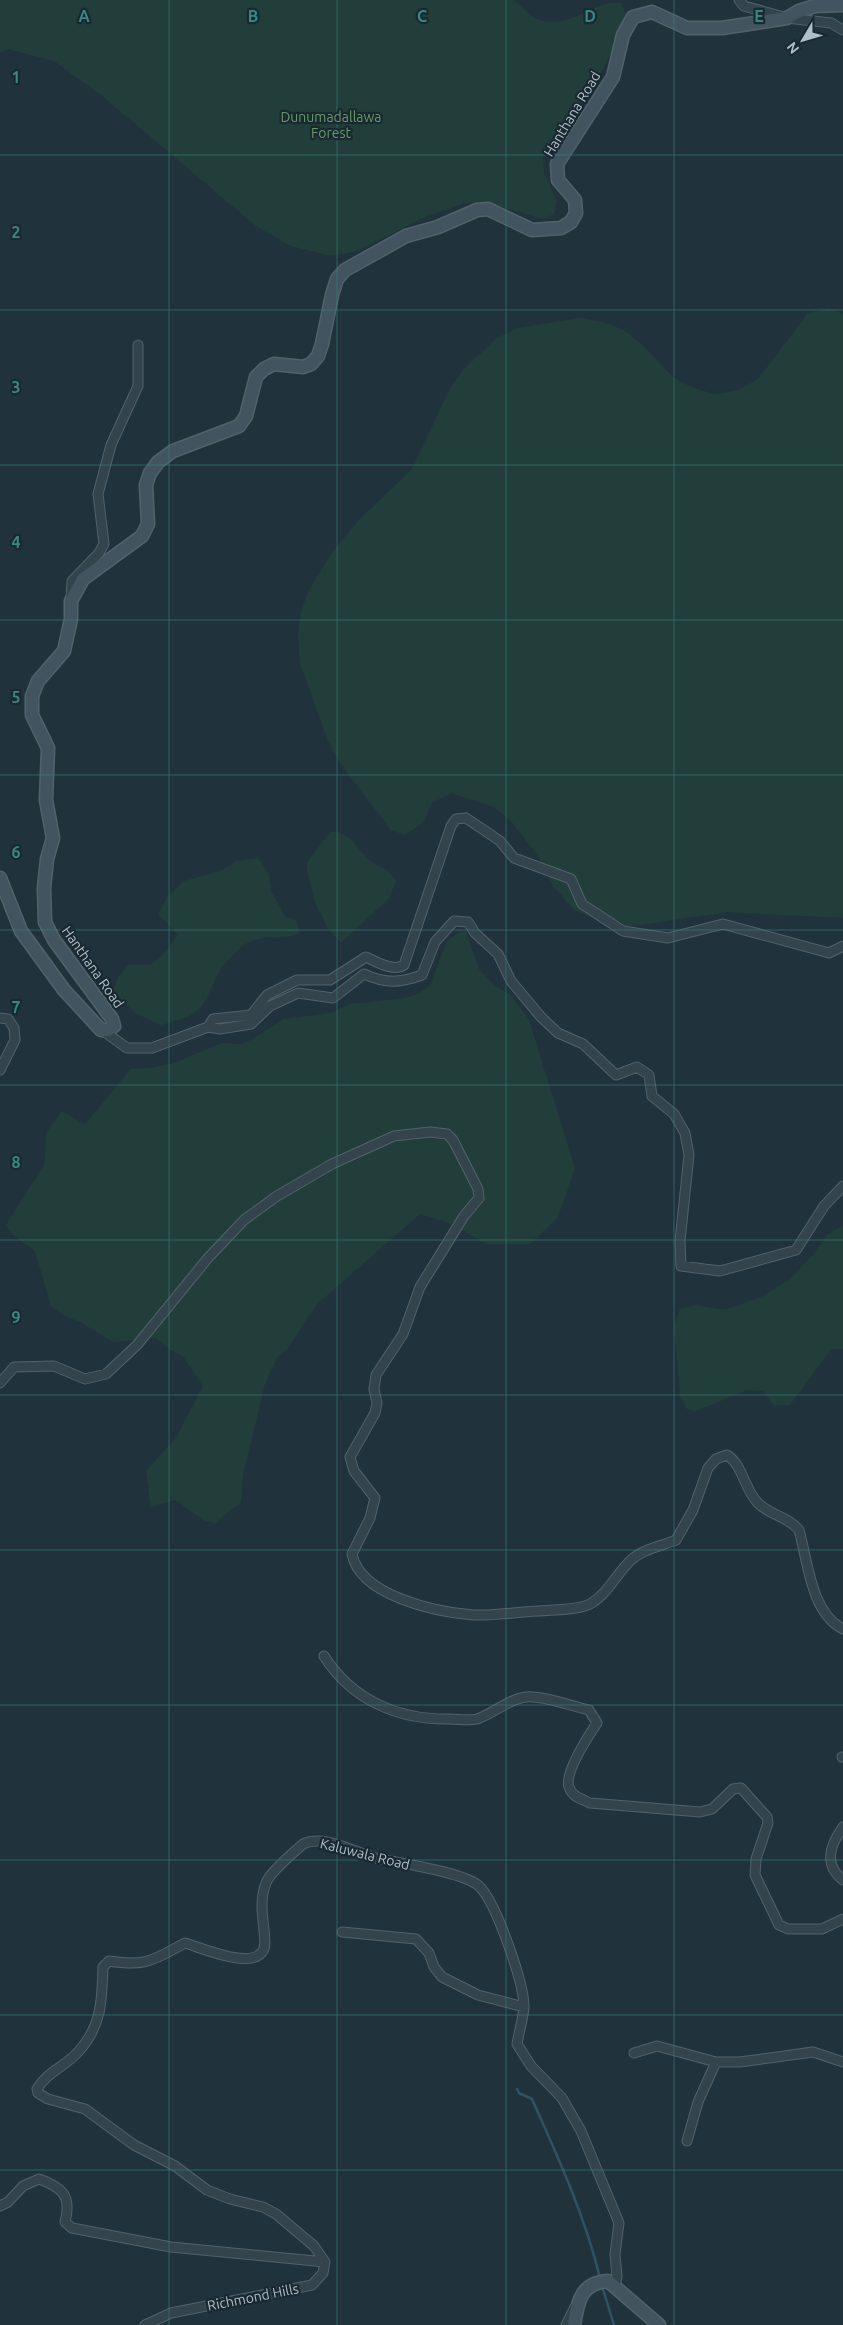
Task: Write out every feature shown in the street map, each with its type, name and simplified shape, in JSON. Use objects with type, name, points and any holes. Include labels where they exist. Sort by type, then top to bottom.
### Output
[{"type":"street","points":[[742,3],[787,18],[831,23],[843,30]]},
{"type":"street","name":"Hanthana Road","points":[[101,1030],[108,1030],[114,1026],[112,1019],[54,940],[45,922],[44,888],[47,859],[53,838],[46,800],[48,748],[32,715],[32,696],[38,681],[64,651],[71,619],[71,601],[83,579],[142,536],[148,524],[146,484],[150,472],[158,462],[173,451],[239,426],[246,416],[256,377],[264,370],[274,364],[303,367],[311,364],[318,356],[337,279],[345,270],[406,236],[438,227],[477,210],[488,210],[532,230],[561,228],[571,222],[576,213],[575,200],[558,180],[557,164],[613,77],[623,35],[634,16],[652,12],[687,28],[722,28],[787,18],[799,11],[815,6],[843,3]]},
{"type":"street","points":[[71,601],[72,581],[99,553],[104,544],[98,494],[111,445],[138,386],[138,345]]},
{"type":"street","points":[[208,1027],[213,1019],[251,1015],[267,996],[297,980],[330,980],[366,957],[386,966],[400,968],[404,965],[451,826],[456,819],[466,818],[493,836],[500,841],[514,858],[571,880],[582,904],[624,931],[668,938],[723,924],[830,953],[843,946]]},
{"type":"street","points":[[0,878],[21,931],[64,990],[101,1030],[127,1048],[152,1048],[208,1027],[220,1029],[251,1024],[270,1006],[298,993],[333,998],[364,974],[378,981],[403,982],[422,975],[435,942],[441,935],[454,921],[468,922],[475,933],[498,954],[511,981],[541,1017],[558,1033],[583,1044],[616,1075],[637,1066],[649,1075],[652,1096],[674,1114],[685,1133],[689,1155],[680,1241],[681,1266],[720,1271],[796,1250],[824,1206],[843,1186]]},
{"type":"street","points":[[0,1018],[8,1019],[14,1028],[15,1040],[0,1070]]},
{"type":"street","points":[[0,1383],[14,1367],[54,1366],[85,1379],[106,1374],[137,1344],[208,1258],[244,1220],[276,1196],[332,1164],[394,1136],[430,1132],[447,1134],[453,1140],[478,1189],[479,1198],[464,1216],[420,1287],[403,1334],[376,1375],[374,1389],[377,1403],[375,1412],[350,1457],[354,1471],[375,1498],[370,1518],[352,1554],[358,1570],[374,1586],[427,1608],[474,1615],[555,1610],[589,1605],[608,1589],[631,1560],[645,1551],[676,1540],[693,1510],[708,1468],[716,1459],[727,1455],[736,1460],[745,1485],[757,1502],[768,1511],[792,1521],[800,1530],[818,1605],[832,1623],[843,1629]]},
{"type":"street","points":[[324,1656],[335,1674],[369,1701],[383,1709],[431,1720],[476,1719],[520,1698],[532,1697],[589,1710],[597,1723],[580,1750],[569,1779],[568,1786],[574,1796],[590,1803],[700,1812],[712,1809],[733,1789],[741,1788],[767,1817],[768,1822],[756,1859],[756,1875],[779,1925],[788,1930],[822,1928],[843,1919]]},
{"type":"street","points":[[843,1827],[834,1840],[830,1856],[832,1867],[843,1880]]},
{"type":"street","name":"Kaluwala Road","points":[[325,2262],[314,2246],[276,2214],[263,2207],[207,2190],[175,2166],[134,2144],[85,2108],[48,2099],[38,2093],[37,2090],[43,2079],[79,2051],[93,2030],[102,2009],[103,1967],[109,1961],[128,1964],[148,1963],[185,1943],[234,1958],[249,1959],[259,1956],[264,1951],[265,1942],[261,1904],[266,1882],[303,1844],[310,1840],[463,1878],[478,1886],[489,1900],[520,1978],[524,2006],[518,2044],[531,2066],[562,2098],[581,2131],[619,2223],[615,2254],[617,2277],[607,2283]]},
{"type":"street","points":[[342,1932],[416,1939],[429,1953],[434,1968],[442,1977],[478,1995],[524,2006]]},
{"type":"street","points":[[634,2053],[657,2046],[716,2062],[740,2062],[813,2052],[843,2062]]},
{"type":"street","points":[[687,2141],[698,2102],[716,2062]]},
{"type":"street","points":[[0,2206],[23,2186],[39,2179],[56,2185],[64,2196],[69,2208],[65,2222],[72,2228],[171,2247],[325,2262]]},
{"type":"street","name":"Richmond Hills","points":[[145,2325],[171,2313],[312,2285],[323,2273],[325,2262]]},
{"type":"street","points":[[566,2325],[588,2287],[607,2283],[659,2325]]},
{"type":"street","points":[[574,2325],[578,2302]]},
{"type":"green space","name":"Dunumadallawa Forest","points":[[0,0],[514,0],[531,16],[549,22],[570,19],[610,3],[621,3],[626,15],[612,51],[599,76],[543,156],[544,173],[557,201],[554,214],[543,219],[488,203],[465,203],[425,217],[357,251],[331,256],[291,246],[256,226],[100,94],[54,61],[8,49],[0,52]]},
{"type":"green space","points":[[829,308],[843,314],[843,918],[727,912],[616,927],[575,910],[553,886],[538,856],[511,821],[494,807],[451,793],[432,803],[423,823],[405,835],[391,830],[339,762],[328,741],[300,663],[298,634],[301,612],[308,592],[331,554],[358,521],[412,469],[450,388],[464,369],[497,338],[517,328],[580,318],[603,322],[624,330],[642,345],[673,377],[693,388],[715,394],[739,390],[758,379],[808,313]]},
{"type":"green space","points":[[330,832],[336,832],[347,837],[368,859],[386,869],[396,881],[389,898],[341,943],[329,930],[315,903],[307,869],[307,863]]},
{"type":"green space","points":[[258,858],[269,874],[271,891],[285,916],[296,920],[300,933],[259,939],[244,945],[220,970],[201,1007],[188,1017],[161,1025],[135,1013],[113,991],[119,976],[128,965],[150,965],[162,956],[178,935],[158,914],[169,895],[184,881],[220,871],[236,861]]},
{"type":"green space","points":[[461,931],[466,932],[479,969],[494,985],[512,996],[529,1020],[575,1168],[558,1217],[530,1244],[486,1244],[449,1223],[420,1214],[316,1305],[287,1349],[277,1357],[265,1384],[243,1475],[241,1502],[215,1523],[203,1520],[176,1500],[151,1507],[146,1471],[176,1438],[203,1386],[183,1356],[170,1350],[156,1338],[113,1342],[80,1322],[63,1315],[51,1306],[35,1251],[13,1235],[6,1225],[45,1163],[46,1133],[61,1112],[86,1123],[131,1069],[150,1068],[174,1063],[222,1043],[239,1044],[249,1041],[284,1019],[331,1013],[350,1004],[405,998],[417,994],[430,986],[447,941]]},
{"type":"green space","points":[[843,1226],[843,1349],[831,1349],[790,1405],[774,1406],[763,1391],[747,1390],[696,1411],[687,1409],[680,1396],[674,1325],[680,1309],[697,1305],[725,1310],[761,1297],[789,1280],[812,1256],[827,1235]]},
{"type":"waterway","points":[[517,2089],[519,2093],[532,2099],[579,2209],[600,2278]]},
{"type":"waterway","points":[[602,2286],[614,2325]]}]
